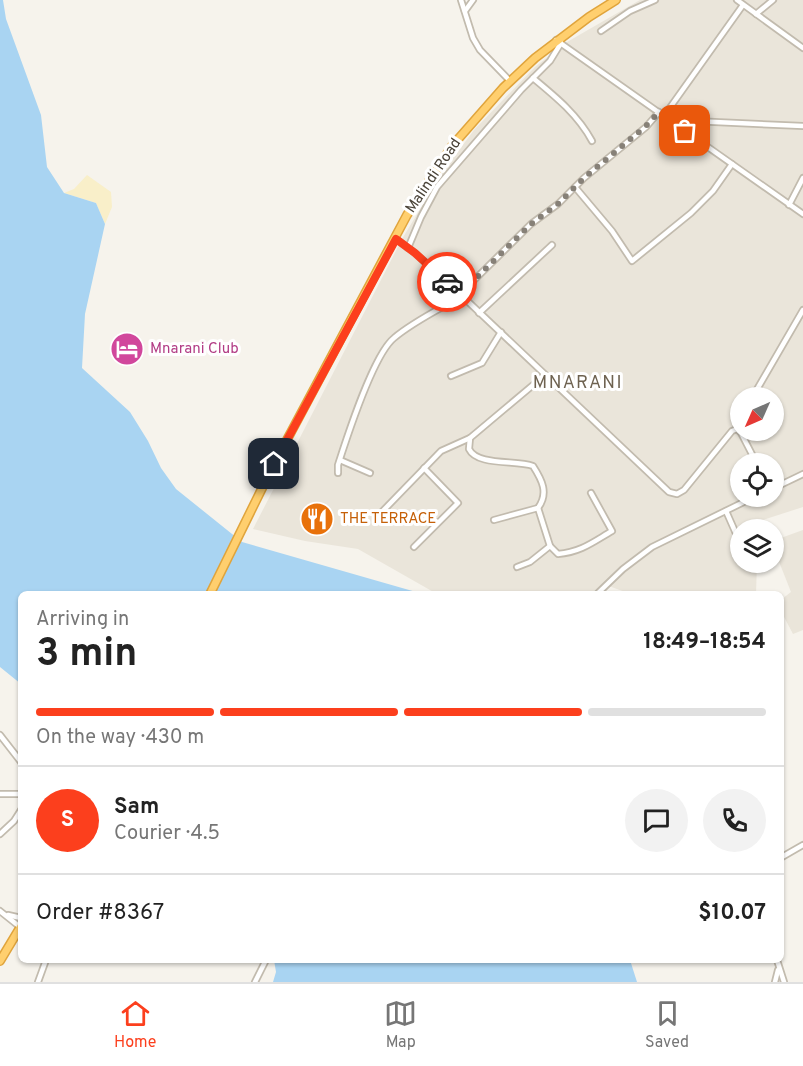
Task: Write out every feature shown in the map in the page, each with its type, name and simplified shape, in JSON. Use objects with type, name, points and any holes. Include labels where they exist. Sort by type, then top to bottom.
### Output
[{"type":"highway","name":"Malindi Road","points":[[211,591],[259,495],[407,215],[452,146],[510,81],[559,41],[616,0]]},
{"type":"highway","points":[[0,961],[18,932]]},
{"type":"street","points":[[461,0],[472,38],[480,50],[510,81]]},
{"type":"street","points":[[465,11],[473,0]]},
{"type":"street","points":[[601,31],[630,11],[655,0]]},
{"type":"street","points":[[737,0],[803,48]]},
{"type":"street","points":[[756,14],[773,0]]},
{"type":"street","points":[[338,473],[355,416],[380,357],[393,339],[461,295],[531,224],[558,204],[662,114],[743,5]]},
{"type":"street","points":[[408,248],[421,216],[437,188],[550,61],[559,41],[803,214]]},
{"type":"street","points":[[533,78],[562,102],[585,126],[592,141]]},
{"type":"street","points":[[670,120],[803,126]]},
{"type":"street","points":[[575,187],[612,231],[632,261],[691,213],[713,191],[732,164]]},
{"type":"street","points":[[789,205],[803,178]]},
{"type":"street","points":[[396,239],[461,295],[664,488],[674,494],[684,490],[730,433]]},
{"type":"street","points":[[479,313],[552,245]]},
{"type":"street","points":[[758,387],[803,310]]},
{"type":"street","points":[[451,376],[482,363],[501,332]]},
{"type":"street","points":[[376,517],[441,451],[470,438],[545,375]]},
{"type":"street","points":[[470,438],[469,449],[474,457],[521,462],[533,466],[544,485],[538,508],[494,520]]},
{"type":"street","points":[[340,460],[370,473]]},
{"type":"street","points":[[414,547],[458,503],[424,468]]},
{"type":"street","points":[[784,483],[803,474]]},
{"type":"street","points":[[538,508],[550,546],[558,554],[574,553],[590,546],[612,531],[591,493]]},
{"type":"street","points":[[600,591],[623,568],[652,547],[734,507]]},
{"type":"street","points":[[726,511],[730,520]]},
{"type":"street","points":[[517,567],[530,562],[550,546]]},
{"type":"street","points":[[0,735],[18,758]]},
{"type":"street","points":[[0,794],[18,794]]},
{"type":"street","points":[[0,834],[18,815]]},
{"type":"street","points":[[784,856],[803,845]]},
{"type":"street","points":[[1,912],[18,917]]},
{"type":"street","points":[[1,912],[18,925]]},
{"type":"street","points":[[38,982],[45,963]]},
{"type":"street","points":[[255,982],[264,963]]},
{"type":"street","points":[[775,982],[777,963]]},
{"type":"street","points":[[778,970],[784,982]]},
{"type":"shaded area","points":[[640,0],[803,0],[803,507],[766,519],[730,519],[730,573],[757,573],[756,591],[623,591],[603,584],[594,591],[432,591],[358,549],[305,541],[253,529],[402,239],[442,173],[474,130],[535,67],[567,42]]},
{"type":"shaded area","points":[[803,530],[803,630],[793,634],[784,617],[784,597],[791,592],[784,573],[784,537]]},
{"type":"sand","points":[[87,175],[111,192],[112,207],[105,224],[96,203],[64,193],[74,189]]},
{"type":"water","points":[[0,0],[3,0],[6,19],[41,115],[47,167],[64,193],[96,203],[105,224],[85,314],[82,368],[130,412],[161,468],[176,489],[242,542],[413,591],[18,591],[18,682],[0,667]]},
{"type":"water","points":[[274,963],[631,963],[637,982],[273,982],[276,972]]},
{"type":"way so far","points":[[447,282],[460,294],[531,224],[558,204],[659,112],[685,131]]},
{"type":"place","name":"Mnarani Club","points":[[127,349]]},
{"type":"place","name":"THE TERRACE","points":[[317,519]]},
{"type":"district","name":"MNARANI","points":[[578,383]]},
{"type":"route","points":[[274,464],[396,239],[447,282]]}]
